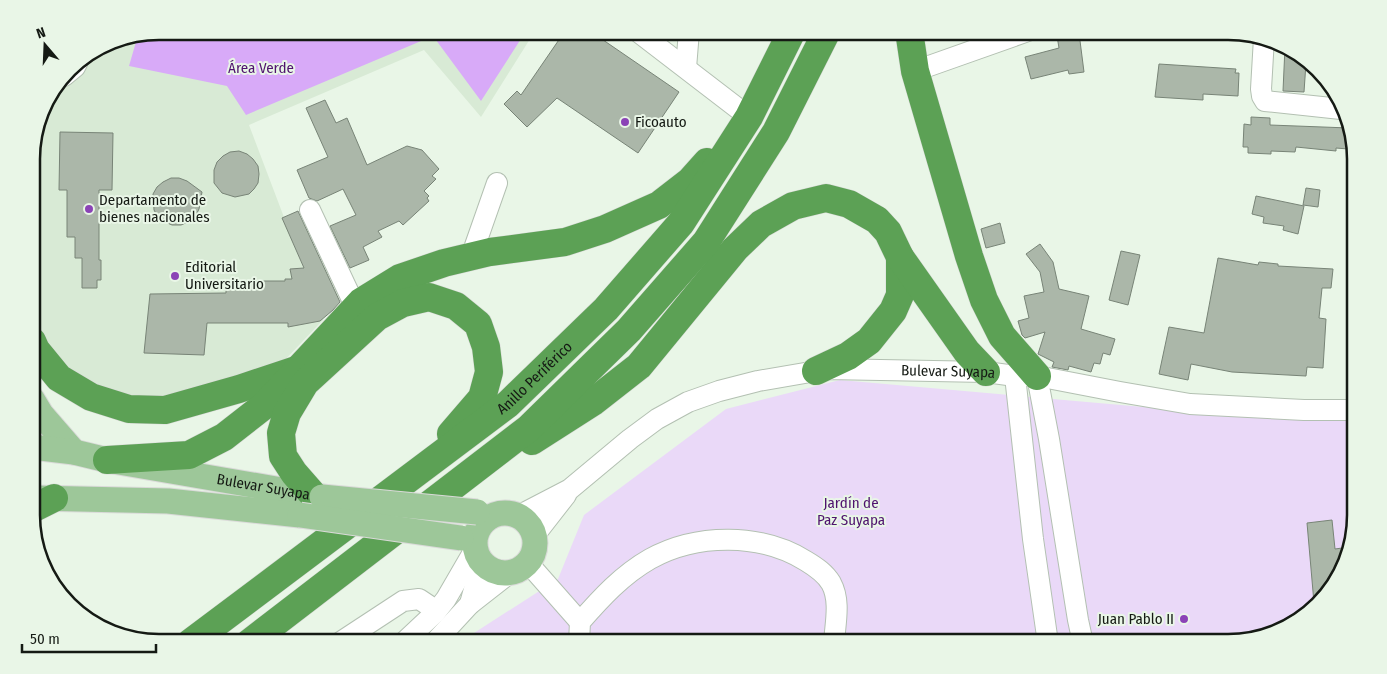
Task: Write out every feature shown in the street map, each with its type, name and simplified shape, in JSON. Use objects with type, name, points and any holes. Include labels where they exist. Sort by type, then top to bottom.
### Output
[{"type":"highway","name":"Anillo Periférico","points":[[202,634],[508,404],[606,308],[681,223],[749,117],[788,40]]},
{"type":"highway","points":[[261,634],[529,428],[629,330],[706,242],[776,132],[823,40]]},
{"type":"highway","points":[[910,40],[915,71],[969,256],[984,300],[1002,336],[1026,376]]},
{"type":"highway","points":[[107,460],[188,455],[224,437],[265,405],[361,302],[400,278],[444,263],[490,252],[565,242],[605,229],[659,204],[690,181],[749,117]]},
{"type":"highway","points":[[457,483],[532,441],[593,402],[639,366],[735,250],[761,224],[793,206],[826,198],[849,204],[877,220],[888,232],[900,257],[967,352],[986,372]]},
{"type":"highway","points":[[816,371],[848,356],[869,341],[893,311],[900,296],[900,257]]},
{"type":"highway","points":[[313,503],[283,456],[281,433],[286,413],[305,383],[376,317],[403,303],[429,297],[456,306],[478,324],[486,347],[489,372],[482,398],[412,478]]},
{"type":"highway","points":[[40,355],[58,378],[91,397],[129,409],[165,410],[239,389],[299,368]]},
{"type":"main road","points":[[40,412],[74,452]]},
{"type":"main road","name":"Bulevar Suyapa","points":[[40,448],[74,452],[313,503],[472,546]]},
{"type":"main road","name":"Bulevar Suyapa","points":[[40,502],[313,503],[497,514]]},
{"type":"main road","points":[[497,514],[526,520],[534,536],[533,554],[520,568],[502,573],[485,565],[472,546],[477,531],[482,524],[488,518],[497,514]]},
{"type":"street","points":[[649,40],[749,117]]},
{"type":"street","points":[[686,68],[689,40]]},
{"type":"street","points":[[915,71],[1003,40]]},
{"type":"street","points":[[1264,46],[1261,89],[1264,101],[1336,108]]},
{"type":"street","points":[[471,257],[497,183]]},
{"type":"street","points":[[310,210],[356,308]]},
{"type":"street","name":"Bulevar Suyapa","points":[[534,536],[570,489],[657,419],[688,402],[719,391],[758,381],[828,369],[986,372],[1026,376],[1190,404],[1304,410],[1347,410]]},
{"type":"street","points":[[1026,376],[1031,521],[1047,634]]},
{"type":"street","points":[[1026,376],[1049,439],[1081,634]]},
{"type":"street","name":"Bulevar Suyapa","points":[[497,514],[570,489]]},
{"type":"street","points":[[579,634],[580,622],[620,578],[651,558],[684,544],[724,540],[766,544],[795,554],[822,571],[832,584],[837,606],[835,634]]},
{"type":"street","points":[[470,604],[476,582],[472,546]]},
{"type":"street","points":[[412,634],[446,598],[472,546]]},
{"type":"street","points":[[442,634],[470,604],[520,568],[580,622]]},
{"type":"street","points":[[353,634],[403,601],[419,599],[428,605],[434,613]]},
{"type":"shaded area","points":[[151,40],[529,40],[481,117],[424,50],[249,125],[323,320],[282,363],[157,401],[106,394],[63,367],[40,370],[40,151],[42,136],[49,113],[69,80],[80,69],[113,49],[136,42]]},
{"type":"green space","name":"Área Verde","points":[[151,40],[424,40],[246,115],[227,86],[129,66],[136,42]]},
{"type":"green space","name":"Área Verde","points":[[436,40],[520,40],[481,101]]},
{"type":"green space","name":"Jardín de Paz Suyapa","points":[[840,380],[1189,411],[1347,419],[1347,523],[1345,538],[1342,548],[1335,549],[1332,520],[1307,523],[1314,598],[1281,622],[1251,632],[1236,634],[473,634],[558,579],[584,515],[726,409]]},
{"type":"building","name":"Ficoauto","points":[[559,40],[603,40],[679,92],[638,153],[557,98],[527,127],[504,104],[517,91],[521,95]]},
{"type":"building","points":[[1058,40],[1080,40],[1084,72],[1069,74],[1068,70],[1031,79],[1025,57],[1059,48]]},
{"type":"building","points":[[1285,54],[1306,69],[1304,92],[1283,91]]},
{"type":"building","points":[[1159,64],[1236,69],[1235,73],[1239,73],[1238,96],[1203,94],[1203,100],[1155,97]]},
{"type":"building","points":[[325,100],[336,123],[347,118],[367,165],[407,146],[422,150],[439,169],[432,176],[436,179],[424,191],[429,196],[427,198],[429,201],[403,225],[399,221],[378,231],[382,237],[363,247],[369,260],[350,268],[330,226],[356,215],[343,189],[317,201],[309,198],[297,170],[328,157],[306,108]]},
{"type":"building","points":[[1251,117],[1270,118],[1270,125],[1343,128],[1346,149],[1336,148],[1336,151],[1296,147],[1295,152],[1271,151],[1271,154],[1248,153],[1248,147],[1243,147],[1244,124],[1251,125]]},
{"type":"building","points":[[60,132],[113,133],[112,190],[99,190],[99,260],[101,260],[101,280],[97,280],[97,288],[82,288],[82,258],[75,258],[75,237],[67,237],[67,190],[59,190]]},
{"type":"building","points":[[239,151],[253,159],[258,166],[259,174],[258,183],[249,194],[235,197],[222,193],[214,183],[214,170],[217,162],[223,156],[230,152]]},
{"type":"building","points":[[171,178],[187,181],[202,192],[199,209],[195,217],[181,225],[172,225],[165,222],[158,217],[154,210],[153,194],[157,187]]},
{"type":"building","points":[[1306,188],[1320,190],[1318,207],[1303,205]]},
{"type":"building","points":[[1256,196],[1304,206],[1298,234],[1283,230],[1284,226],[1263,223],[1264,217],[1252,214]]},
{"type":"building","points":[[298,211],[340,302],[333,310],[320,321],[288,327],[288,323],[207,323],[204,355],[144,353],[150,294],[226,293],[226,281],[285,281],[285,279],[292,279],[290,269],[304,268],[282,218]]},
{"type":"building","points":[[1000,223],[1005,243],[986,248],[981,229]]},
{"type":"building","points":[[1040,244],[1053,262],[1059,289],[1089,296],[1081,329],[1115,339],[1110,355],[1103,353],[1100,364],[1094,363],[1091,372],[1069,366],[1068,370],[1052,367],[1054,362],[1038,354],[1045,332],[1025,338],[1022,335],[1018,321],[1029,318],[1024,296],[1044,292],[1040,272],[1026,254]]},
{"type":"building","points":[[1121,251],[1140,255],[1128,305],[1109,300]]},
{"type":"building","points":[[1218,258],[1258,265],[1259,262],[1278,264],[1278,266],[1333,269],[1331,288],[1322,288],[1319,318],[1326,319],[1323,368],[1307,367],[1306,376],[1232,372],[1191,364],[1188,380],[1159,374],[1169,327],[1204,333]]},
{"type":"building","points":[[1332,520],[1335,549],[1342,548],[1335,568],[1314,598],[1307,523]]},
{"type":"place","name":"Ficoauto","points":[[625,122]]},
{"type":"place","name":"Departamento de bienes nacionales","points":[[89,209]]},
{"type":"place","name":"Editorial Universitario","points":[[175,276]]},
{"type":"place","name":"Juan Pablo II","points":[[1184,619]]}]
